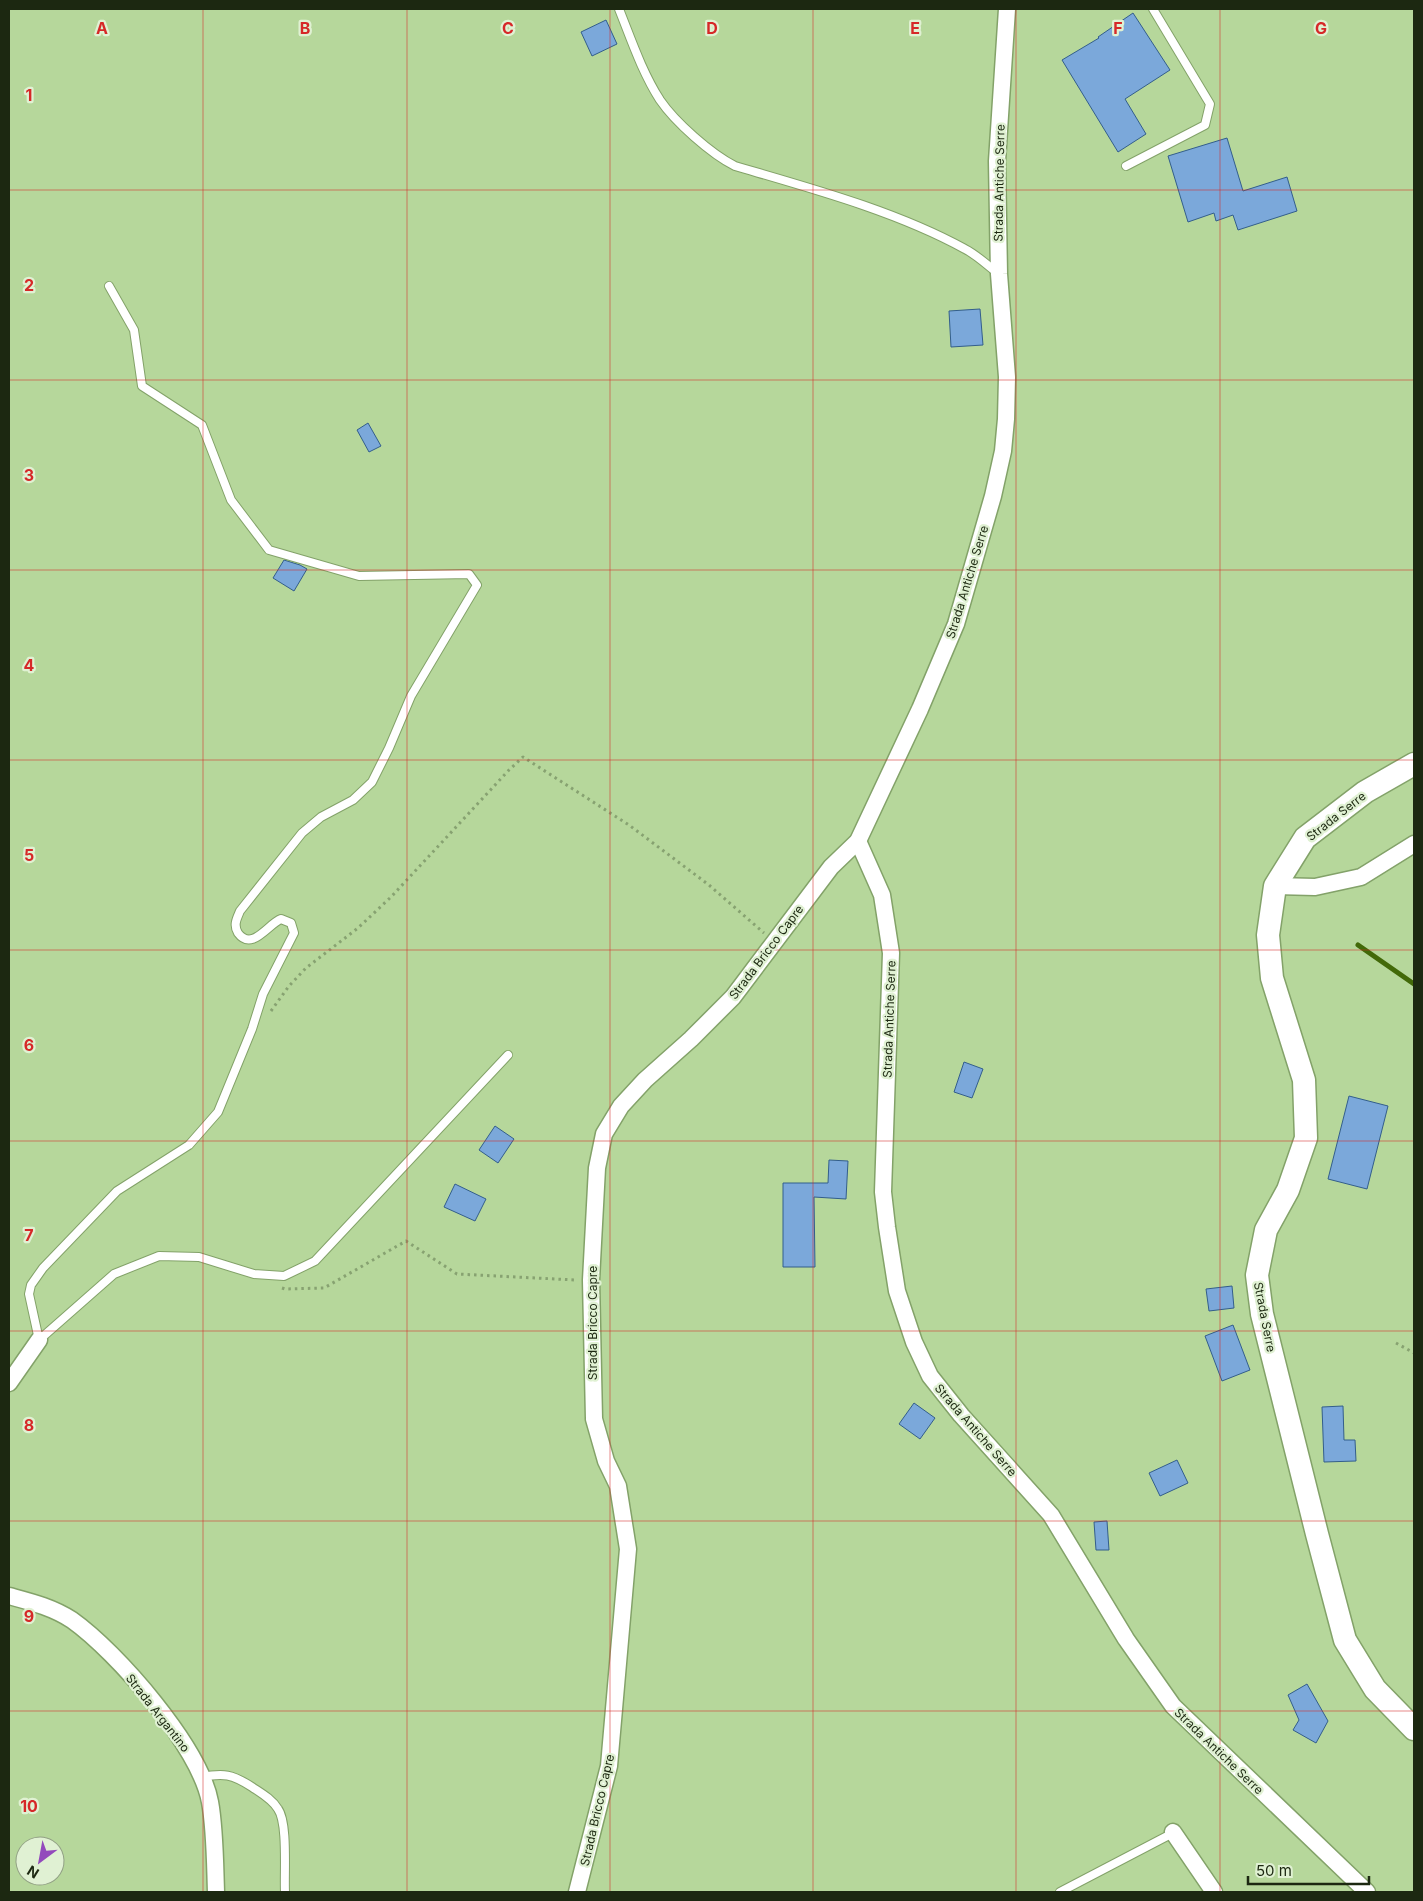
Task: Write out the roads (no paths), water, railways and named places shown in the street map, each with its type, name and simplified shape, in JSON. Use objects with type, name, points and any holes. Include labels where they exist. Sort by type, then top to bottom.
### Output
[{"type":"main road","name":"Strada Serre","points":[[1414,764],[1364,792],[1305,838],[1274,886],[1268,935],[1272,978],[1304,1080],[1306,1138],[1288,1190],[1266,1230],[1256,1275],[1262,1314],[1345,1640],[1375,1689],[1414,1729]]},
{"type":"street","name":"Strada Antiche Serre","points":[[1007,9],[997,162],[999,274],[1007,377],[1003,451],[993,496],[956,624],[920,709],[858,842],[882,895],[891,953],[884,1192],[887,1227],[897,1291],[914,1342],[930,1376],[961,1415],[1051,1515],[1126,1639],[1173,1706],[1367,1892]]},
{"type":"street","name":"Strada Bricco Capre","points":[[577,1892],[609,1766],[628,1549],[618,1486],[606,1461],[594,1419],[591,1280],[596,1168],[604,1134],[621,1106],[645,1080],[733,997],[754,972],[774,942],[831,867],[858,842]]},
{"type":"street","points":[[1274,886],[1315,887],[1361,877],[1414,844]]},
{"type":"street","points":[[9,1383],[39,1340]]},
{"type":"street","name":"Strada Argantino","points":[[9,1596],[46,1606],[72,1620],[104,1648],[141,1686],[187,1746],[210,1800],[216,1892]]},
{"type":"street","points":[[1174,1832],[1214,1892]]},
{"type":"lane","points":[[619,9],[638,58],[661,100],[691,134],[721,160],[831,195],[924,228],[967,250],[999,274]]},
{"type":"lane","points":[[1126,166],[1205,125],[1210,104],[1152,9]]},
{"type":"lane","points":[[109,286],[134,330],[142,386],[202,425],[231,500],[269,550],[359,576],[470,574],[477,584],[411,696],[372,782],[353,800],[321,817],[302,833],[246,904],[236,920],[236,930],[239,935],[248,940],[258,937],[281,920],[291,923],[294,930],[293,937],[263,994],[252,1029],[218,1112],[188,1145],[117,1191],[43,1268],[31,1285],[29,1294],[39,1340],[114,1274],[159,1256],[199,1257],[254,1274],[284,1276],[315,1261],[508,1055]]},
{"type":"lane","points":[[201,1778],[221,1774],[240,1780],[267,1797],[279,1810],[284,1824],[285,1892]]},
{"type":"lane","points":[[1060,1892],[1174,1832]]},
{"type":"waterway","points":[[1358,945],[1414,984]]}]
